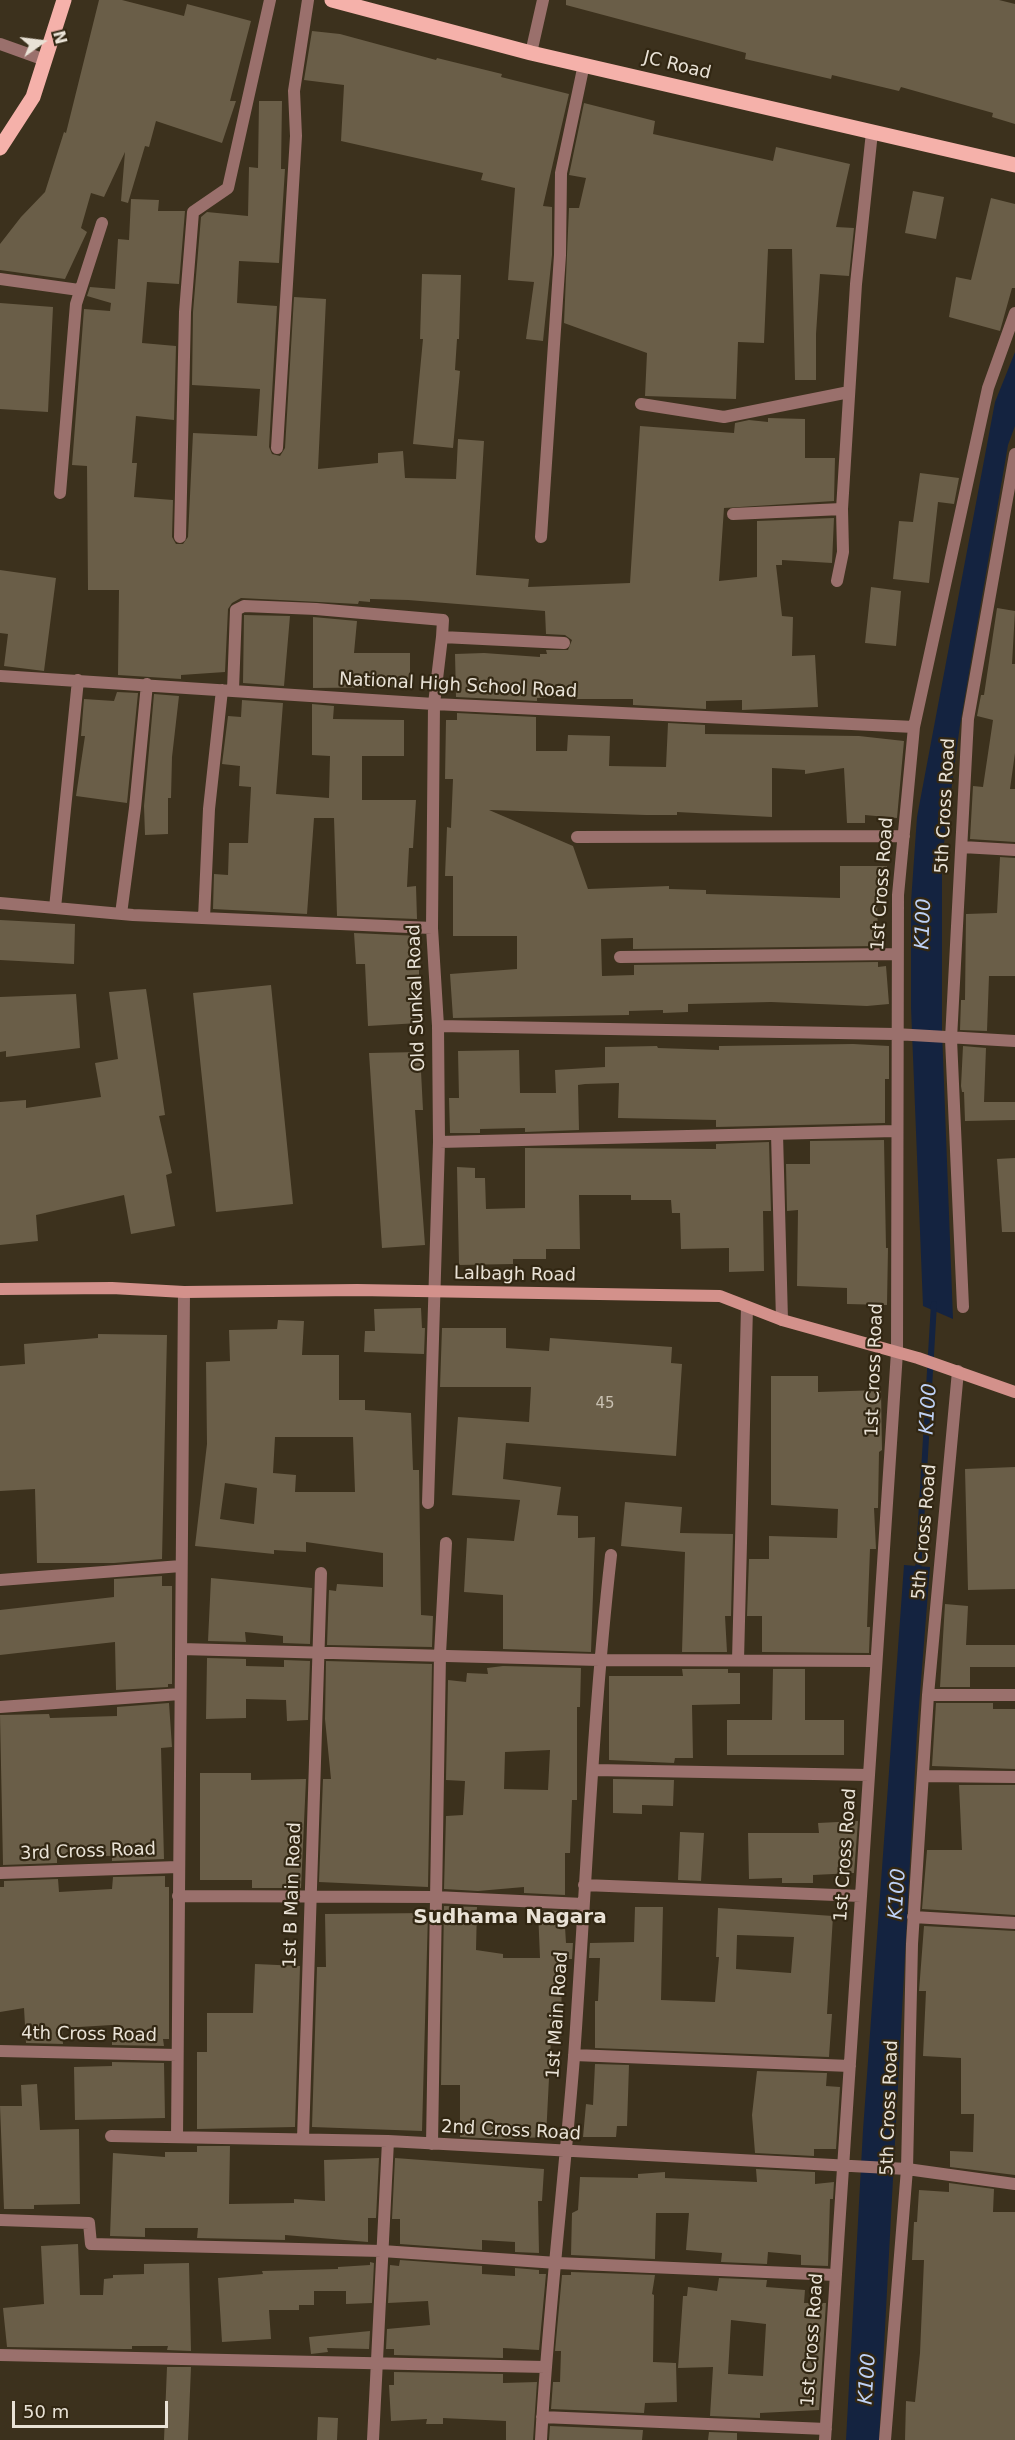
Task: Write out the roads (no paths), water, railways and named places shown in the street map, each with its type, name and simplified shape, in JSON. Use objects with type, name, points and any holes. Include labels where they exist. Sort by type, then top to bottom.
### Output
[{"type":"main road","points":[[0,148],[33,97],[64,0]]},
{"type":"main road","name":"JC Road","points":[[332,0],[531,53],[1015,165]]},
{"type":"main road","name":"Lalbagh Road","points":[[0,1289],[112,1288],[184,1292],[435,1292],[720,1296],[782,1320],[918,1358],[1015,1392]]},
{"type":"street","points":[[180,537],[186,312],[193,212],[228,188],[270,0]]},
{"type":"street","points":[[277,448],[296,136],[294,91],[308,0]]},
{"type":"street","points":[[531,53],[543,0]]},
{"type":"street","points":[[0,44],[45,60]]},
{"type":"street","points":[[541,537],[560,255],[561,173],[584,64]]},
{"type":"street","points":[[837,581],[843,552],[842,509],[856,284],[872,132]]},
{"type":"street","points":[[60,493],[79,290],[102,223]]},
{"type":"street","points":[[0,279],[79,290]]},
{"type":"street","name":"1st Cross Road","points":[[825,2434],[897,1352],[896,954],[904,836],[914,727],[988,388],[1015,313]]},
{"type":"street","points":[[641,404],[724,417],[849,392]]},
{"type":"street","name":"5th Cross Road","points":[[963,1307],[947,1039],[962,847],[968,719],[1010,521],[1015,454]]},
{"type":"street","points":[[733,514],[842,509]]},
{"type":"street","points":[[204,918],[209,809],[228,690],[236,610],[244,606],[316,609],[443,620],[442,637],[564,644]]},
{"type":"street","name":"Old Sunkal Road","points":[[428,1503],[439,1142],[438,1026],[432,928],[434,704],[442,637]]},
{"type":"street","name":"National High School Road","points":[[0,676],[434,704],[914,727]]},
{"type":"street","points":[[55,908],[78,680]]},
{"type":"street","points":[[121,914],[135,808],[147,684]]},
{"type":"street","points":[[577,837],[904,836]]},
{"type":"street","points":[[962,847],[1015,850]]},
{"type":"street","points":[[0,903],[121,914],[432,928]]},
{"type":"street","points":[[620,957],[896,954]]},
{"type":"street","points":[[438,1026],[895,1034],[947,1039],[1015,1041]]},
{"type":"street","points":[[439,1142],[896,1131]]},
{"type":"street","points":[[777,1134],[782,1320]]},
{"type":"street","points":[[177,2137],[184,1292]]},
{"type":"street","points":[[738,1660],[747,1307]]},
{"type":"street","name":"5th Cross Road","points":[[885,2440],[903,2169],[913,1917],[928,1695],[958,1371]]},
{"type":"street","points":[[432,2144],[440,1654],[446,1543]]},
{"type":"street","name":"1st Main Road","points":[[541,2440],[545,2367],[557,2263],[574,2055],[584,1885],[594,1770],[599,1660],[611,1556]]},
{"type":"street","points":[[0,1580],[182,1566]]},
{"type":"street","name":"1st B Main Road","points":[[303,2139],[321,1573]]},
{"type":"street","points":[[181,1649],[440,1654],[599,1660],[876,1661]]},
{"type":"street","points":[[0,1707],[180,1694]]},
{"type":"street","points":[[928,1695],[1015,1695]]},
{"type":"street","points":[[594,1770],[869,1774]]},
{"type":"street","points":[[924,1776],[1015,1777]]},
{"type":"street","name":"3rd Cross Road","points":[[0,1873],[178,1867]]},
{"type":"street","points":[[584,1885],[861,1896]]},
{"type":"street","points":[[178,1896],[435,1897],[583,1904]]},
{"type":"street","points":[[913,1917],[1015,1923]]},
{"type":"street","name":"4th Cross Road","points":[[0,2051],[177,2055]]},
{"type":"street","points":[[574,2055],[850,2066]]},
{"type":"street","name":"2nd Cross Road","points":[[111,2136],[388,2140],[566,2152],[903,2169],[1015,2184]]},
{"type":"street","points":[[373,2440],[388,2140]]},
{"type":"street","points":[[0,2220],[89,2223],[91,2244],[382,2251],[557,2263],[836,2276]]},
{"type":"street","points":[[0,2355],[545,2367]]},
{"type":"street","points":[[542,2417],[825,2434]]},
{"type":"water","name":"K100","points":[[1015,352],[1015,426],[1008,445],[960,725],[942,858],[942,1031],[953,1319],[923,1306],[911,1007],[911,902],[917,817],[995,402]]},
{"type":"water","name":"K100","points":[[904,1565],[930,1567],[917,1731],[879,2440],[846,2440],[863,2130]]},
{"type":"waterway","name":"K100","points":[[918,1572],[934,1304]]},
{"type":"district","name":"Sudhama Nagara","points":[[510,1918]]}]
